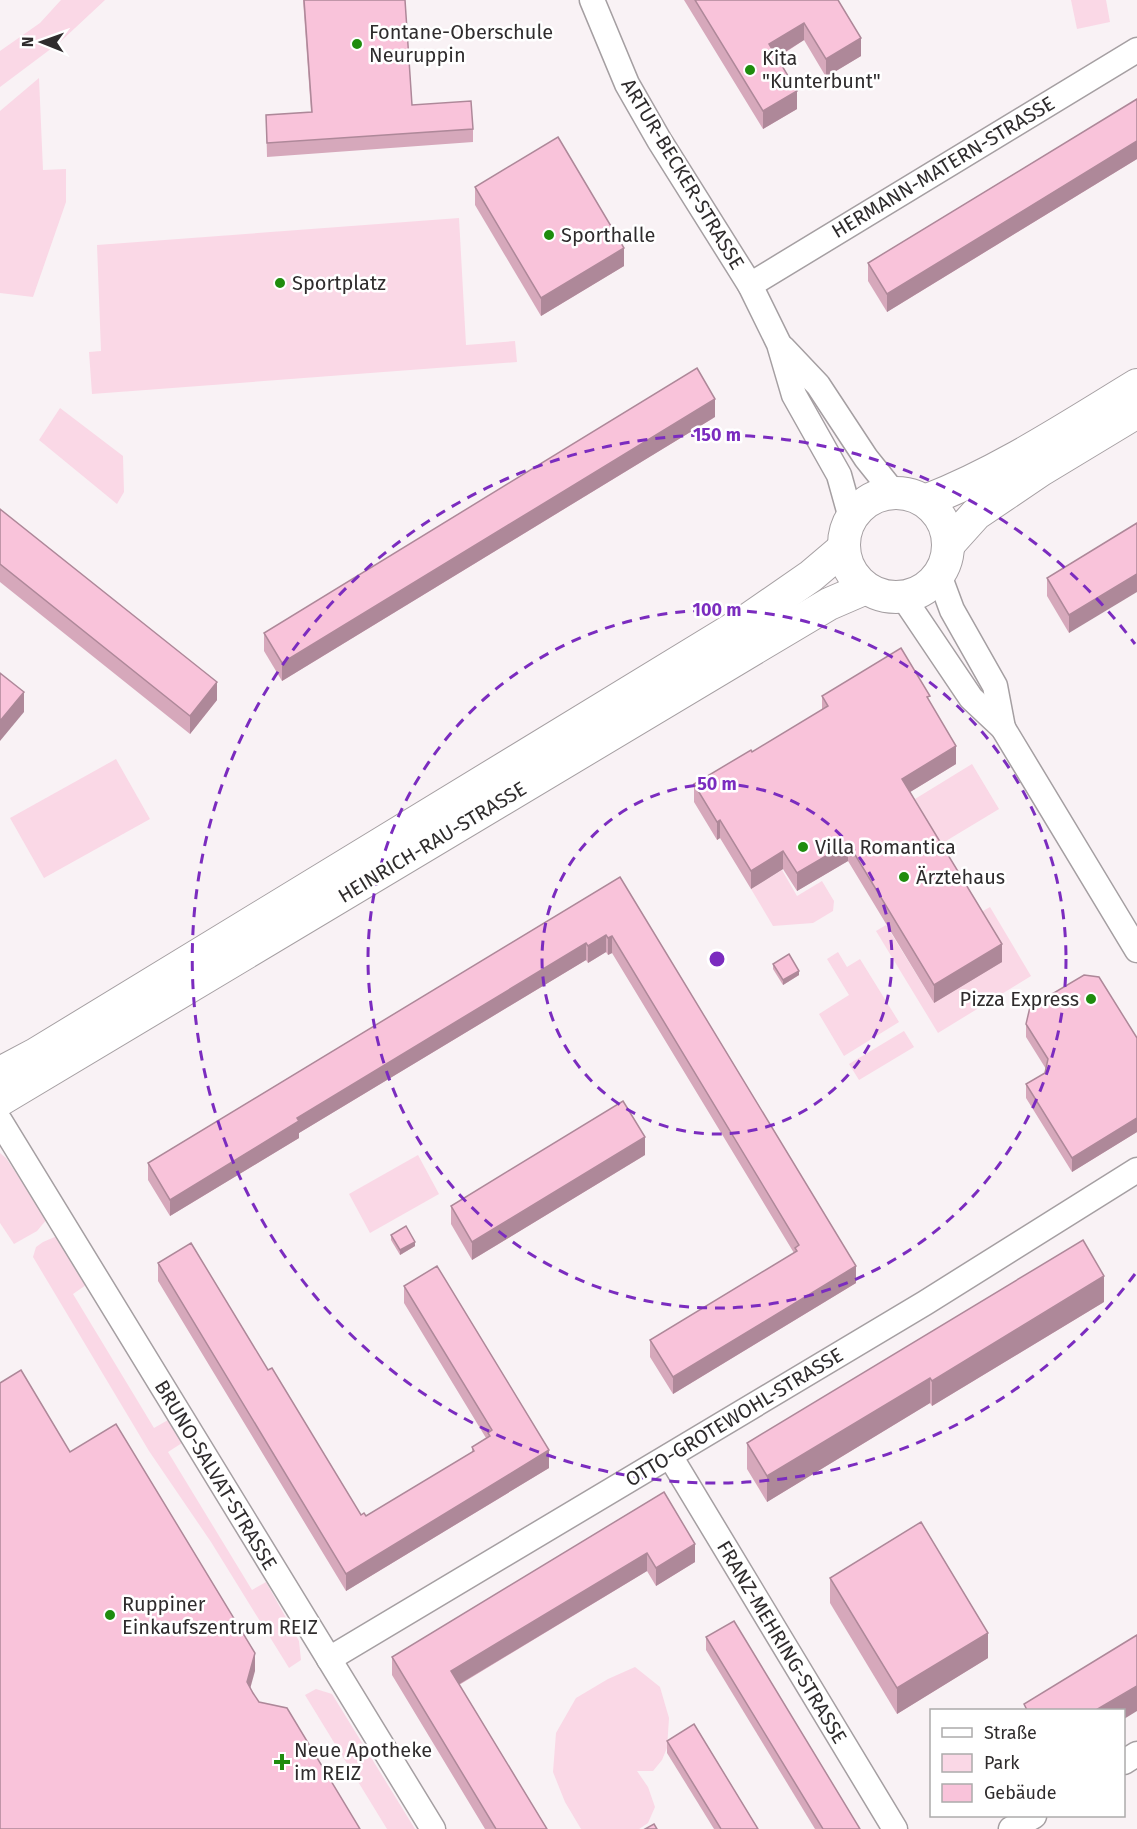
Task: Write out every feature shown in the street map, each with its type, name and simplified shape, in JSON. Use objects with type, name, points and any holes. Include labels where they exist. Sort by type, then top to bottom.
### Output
[{"type":"main road","points":[[925,501],[962,487],[1031,449],[1137,385]]},
{"type":"main road","points":[[949,544],[976,514],[1041,470],[1137,412]]},
{"type":"main road","points":[[894,493],[910,495],[925,501],[937,512],[945,527],[949,544],[946,560],[939,575],[929,586],[903,597],[884,596],[866,588],[855,577],[847,563],[848,533],[862,505],[877,496],[894,493]]},
{"type":"main road","name":"HEINRICH-RAU-STRASSE","points":[[0,1073],[746,621],[812,576],[848,533]]},
{"type":"main road","name":"HEINRICH-RAU-STRASSE","points":[[0,1100],[768,640],[829,604],[866,588]]},
{"type":"street","name":"ARTUR-BECKER-STRASSE","points":[[592,0],[627,84],[659,140],[750,285],[779,344],[794,394],[839,475],[848,533]]},
{"type":"street","name":"HERMANN-MATERN-STRASSE","points":[[750,285],[1137,50]]},
{"type":"street","name":"ARTUR-BECKER-STRASSE","points":[[779,344],[818,385],[866,458],[894,493]]},
{"type":"street","points":[[939,575],[952,610],[995,686],[1003,728]]},
{"type":"street","points":[[903,597],[971,698],[1003,728],[1137,950]]},
{"type":"street","name":"BRUNO-SALVAT-STRASSE","points":[[0,1120],[433,1829]]},
{"type":"street","name":"OTTO-GROTEWOHL-STRASSE","points":[[329,1659],[925,1303],[1137,1170]]},
{"type":"street","name":"FRANZ-MEHRING-STRASSE","points":[[670,1456],[895,1829]]},
{"type":"street","points":[[1011,1829],[1031,1817]]},
{"type":"green space","points":[[61,0],[105,0],[60,42],[0,87],[0,51],[40,23]]},
{"type":"green space","points":[[1071,0],[1106,0],[1110,22],[1077,29]]},
{"type":"green space","points":[[39,78],[43,170],[66,169],[66,202],[33,297],[0,293],[0,111]]},
{"type":"green space","name":"Sportplatz","points":[[459,218],[466,345],[515,341],[517,362],[92,394],[89,352],[101,351],[97,245]]},
{"type":"green space","points":[[60,408],[123,456],[124,492],[117,504],[39,440]]},
{"type":"green space","points":[[116,759],[150,819],[44,878],[10,818]]},
{"type":"green space","points":[[972,764],[999,809],[941,844],[915,799]]},
{"type":"green space","points":[[782,870],[797,896],[822,881],[834,901],[833,911],[813,923],[773,926],[751,889]]},
{"type":"green space","points":[[990,907],[1031,976],[938,1033],[876,931],[886,925],[934,1003],[974,916]]},
{"type":"green space","points":[[838,952],[847,967],[860,959],[899,1022],[844,1056],[819,1014],[849,995],[827,959]]},
{"type":"green space","points":[[904,1031],[914,1047],[859,1080],[849,1064]]},
{"type":"green space","points":[[0,1153],[6,1158],[47,1219],[37,1231],[14,1244],[0,1223]]},
{"type":"green space","points":[[418,1155],[439,1194],[370,1233],[349,1194]]},
{"type":"green space","points":[[57,1236],[86,1285],[73,1294],[154,1428],[168,1420],[182,1443],[168,1452],[252,1590],[266,1582],[299,1641],[301,1660],[289,1668],[211,1542],[149,1451],[33,1257],[36,1247]]},
{"type":"green space","points":[[635,1667],[660,1687],[669,1718],[667,1748],[662,1760],[653,1771],[637,1771],[648,1787],[655,1807],[648,1823],[639,1829],[581,1829],[565,1802],[553,1772],[556,1733],[576,1698],[608,1679]]},
{"type":"green space","points":[[316,1689],[332,1694],[415,1829],[387,1829],[305,1695]]},
{"type":"building","name":"Fontane-Oberschule Neuruppin","points":[[304,0],[405,0],[412,105],[471,101],[473,129],[267,143],[266,115],[312,112]]},
{"type":"building","name":"Kita \"Kunterbunt\"","points":[[695,0],[838,0],[861,38],[826,59],[804,23],[769,44],[797,91],[763,111]]},
{"type":"building","points":[[1137,99],[1137,141],[887,294],[868,263]]},
{"type":"building","name":"Sporthalle","points":[[558,137],[624,248],[541,298],[475,187]]},
{"type":"building","points":[[697,368],[715,399],[282,663],[264,633]]},
{"type":"building","points":[[0,509],[217,682],[190,716],[0,564]]},
{"type":"building","points":[[1137,523],[1137,574],[1069,615],[1047,578]]},
{"type":"building","points":[[901,648],[956,746],[902,779],[1002,944],[934,985],[848,843],[797,873],[783,851],[751,871],[720,820],[717,822],[694,784],[828,706],[822,696]]},
{"type":"building","points":[[0,673],[24,692],[0,721]]},
{"type":"building","points":[[620,877],[856,1266],[673,1377],[650,1340],[797,1251],[795,1248],[799,1245],[612,936],[608,938],[606,935],[588,946],[586,943],[297,1118],[299,1121],[170,1200],[148,1163]]},
{"type":"building","points":[[789,954],[799,971],[783,980],[773,964]]},
{"type":"building","points":[[1084,975],[1099,977],[1137,1038],[1137,1118],[1072,1158],[1026,1084],[1045,1073],[1048,1059],[1026,1024],[1030,1007]]},
{"type":"building","points":[[623,1101],[645,1137],[472,1242],[451,1206]]},
{"type":"building","points":[[406,1226],[415,1242],[400,1250],[391,1235]]},
{"type":"building","points":[[1083,1240],[1104,1276],[932,1381],[930,1378],[767,1476],[747,1443]]},
{"type":"building","points":[[191,1243],[268,1370],[272,1368],[361,1515],[364,1513],[366,1516],[474,1451],[472,1447],[490,1436],[488,1433],[492,1430],[404,1286],[437,1266],[549,1450],[346,1574],[158,1263]]},
{"type":"building","name":"Ruppiner Einkaufszentrum REIZ","points":[[21,1370],[70,1452],[116,1424],[255,1653],[247,1682],[253,1693],[259,1702],[287,1708],[360,1829],[0,1829],[0,1383]]},
{"type":"building","points":[[664,1492],[695,1544],[656,1568],[647,1553],[451,1671],[547,1829],[496,1829],[392,1657]]},
{"type":"building","points":[[921,1522],[988,1633],[897,1688],[830,1578]]},
{"type":"building","points":[[734,1621],[860,1829],[823,1829],[706,1637]]},
{"type":"building","points":[[1137,1635],[1137,1686],[1098,1709],[1026,1709],[1024,1704]]},
{"type":"building","points":[[694,1724],[758,1829],[721,1829],[667,1741]]},
{"type":"building","points":[[654,1824],[657,1829],[645,1829]]},
{"type":"place","name":"Fontane-Oberschule Neuruppin","points":[[357,44]]},
{"type":"place","name":"Kita \"Kunterbunt\"","points":[[750,70]]},
{"type":"place","name":"Sporthalle","points":[[549,235]]},
{"type":"place","name":"Sportplatz","points":[[280,283]]},
{"type":"place","name":"Villa Romantica","points":[[803,847]]},
{"type":"place","name":"Ärztehaus","points":[[904,877]]},
{"type":"place","name":"Pizza Express","points":[[1091,999]]},
{"type":"place","name":"Ruppiner Einkaufszentrum REIZ","points":[[110,1615]]},
{"type":"place","name":"Neue Apotheke im REIZ","points":[[282,1762]]}]
